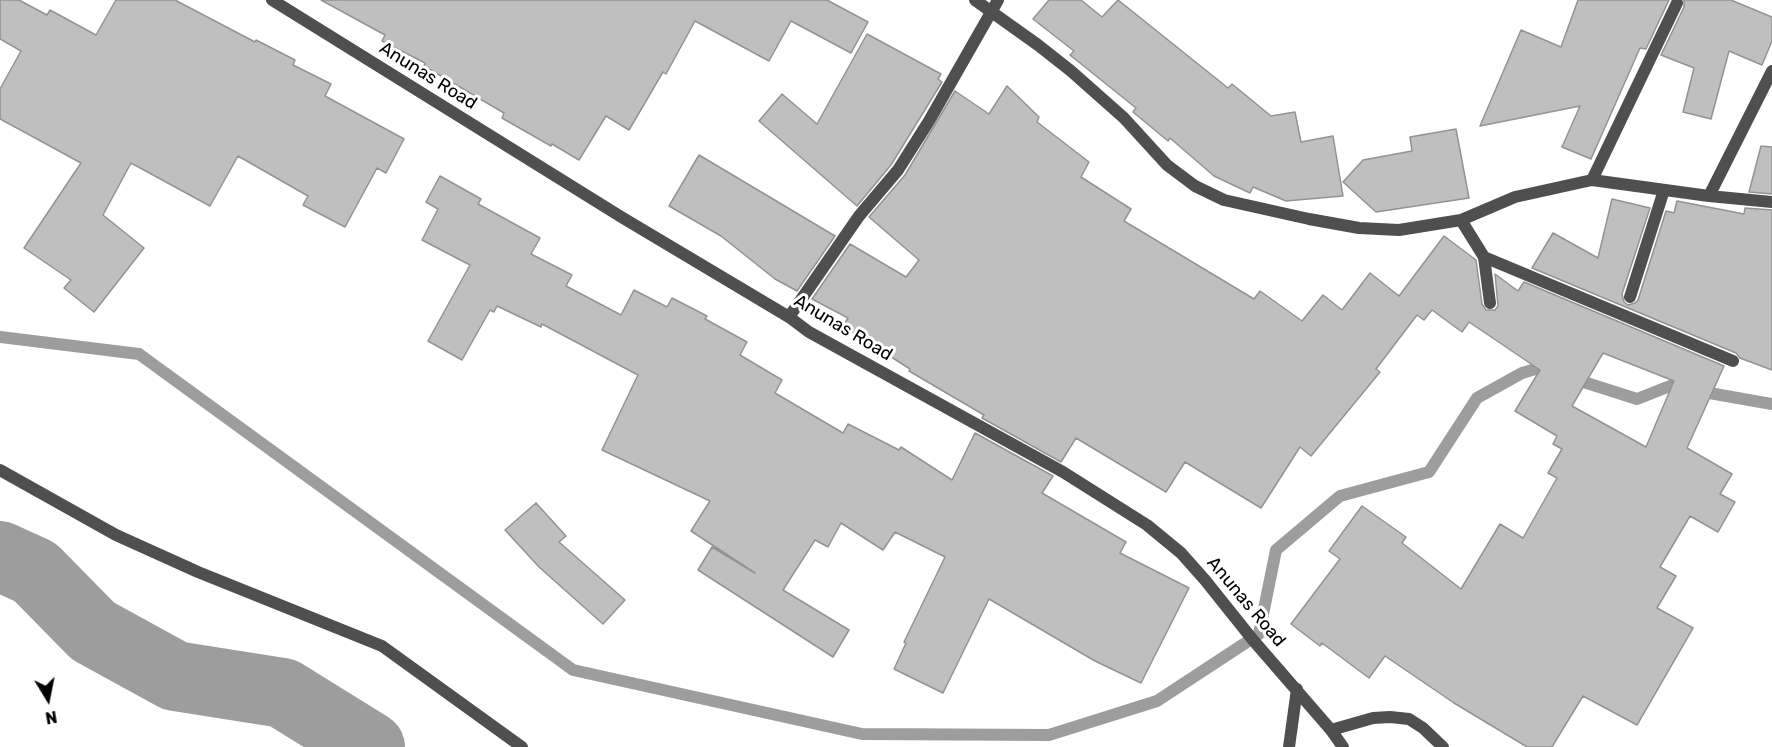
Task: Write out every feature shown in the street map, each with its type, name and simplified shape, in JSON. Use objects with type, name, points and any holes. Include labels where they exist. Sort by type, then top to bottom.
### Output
[{"type":"street","name":"Anunas Road","points":[[272,0],[623,219],[789,317],[808,332],[1063,472],[1147,525],[1180,553],[1205,580],[1226,608],[1331,730],[1342,747]]},
{"type":"street","points":[[975,0],[1071,71],[1124,118],[1167,165],[1195,186],[1224,200],[1359,228],[1399,230],[1461,220],[1515,197],[1592,180],[1772,202]]},
{"type":"street","points":[[789,317],[859,216],[898,170],[999,0]]},
{"type":"street","points":[[1592,180],[1677,3]]},
{"type":"street","points":[[1709,196],[1772,71]]},
{"type":"street","points":[[1630,297],[1664,190]]},
{"type":"street","points":[[1461,220],[1484,257],[1490,303]]},
{"type":"street","points":[[1484,257],[1733,361]]},
{"type":"street","points":[[0,470],[126,540],[198,572],[382,646],[522,747]]},
{"type":"street","points":[[1289,747],[1297,689]]},
{"type":"street","points":[[1331,730],[1373,718],[1409,719],[1423,728],[1443,747]]},
{"type":"building","points":[[0,0],[19,0],[47,15],[50,10],[96,35],[116,0],[175,0],[295,60],[293,65],[331,84],[325,96],[404,139],[386,173],[377,168],[345,227],[303,205],[308,196],[238,156],[210,206],[131,163],[103,215],[144,248],[94,312],[64,288],[71,280],[24,248],[81,163],[0,119],[0,89],[21,51],[0,39]]},
{"type":"building","points":[[321,0],[827,0],[868,22],[851,53],[791,21],[769,61],[695,21],[666,74],[663,72],[629,130],[606,116],[579,160],[502,118],[504,113],[424,66],[425,63],[382,41],[385,35]]},
{"type":"building","points":[[1049,0],[1081,0],[1102,17],[1118,0],[1228,88],[1232,84],[1271,116],[1295,112],[1301,142],[1333,136],[1343,196],[1286,201],[1253,187],[1250,193],[1214,176],[1170,138],[1168,141],[1133,112],[1136,108],[1070,55],[1074,51],[1033,19]]},
{"type":"building","points":[[1578,0],[1669,0],[1646,49],[1640,48],[1591,159],[1562,147],[1580,106],[1480,126],[1521,30],[1561,47]]},
{"type":"building","points":[[1684,0],[1731,0],[1772,17],[1772,41],[1762,65],[1729,51],[1711,119],[1683,112],[1694,68],[1661,55],[1684,7]]},
{"type":"building","points":[[867,34],[941,74],[938,79],[942,82],[891,165],[857,206],[759,121],[782,94],[817,124]]},
{"type":"building","points":[[1007,86],[1039,117],[1037,122],[1089,162],[1081,177],[1131,209],[1124,221],[1254,299],[1260,291],[1302,321],[1323,295],[1342,310],[1370,273],[1399,296],[1444,236],[1476,260],[1482,304],[1486,310],[1495,310],[1498,306],[1495,274],[1518,291],[1524,282],[1724,366],[1687,448],[1732,474],[1720,494],[1735,502],[1718,532],[1690,516],[1660,567],[1676,576],[1657,608],[1693,628],[1637,725],[1583,696],[1552,747],[1527,747],[1454,703],[1385,656],[1369,678],[1322,643],[1320,646],[1291,624],[1340,559],[1329,551],[1362,506],[1406,537],[1402,543],[1461,589],[1500,524],[1523,538],[1557,478],[1548,473],[1562,449],[1553,444],[1557,436],[1515,411],[1540,370],[1469,322],[1462,332],[1432,310],[1424,320],[1417,315],[1376,369],[1380,372],[1311,456],[1300,447],[1261,508],[1185,462],[1166,492],[1076,438],[1061,462],[982,418],[984,415],[909,371],[910,369],[843,326],[848,318],[812,299],[850,244],[906,277],[919,260],[869,217],[905,175],[955,91],[989,114]],"holes":[[[1603,353],[1674,381],[1646,447],[1572,406]]]},
{"type":"building","points":[[1456,129],[1469,198],[1376,212],[1343,182],[1363,160],[1412,151],[1410,137]]},
{"type":"building","points":[[1761,146],[1772,147],[1772,194],[1749,192]]},
{"type":"building","points":[[699,155],[835,236],[797,291],[775,279],[721,236],[669,206]]},
{"type":"building","points":[[440,176],[481,199],[478,204],[540,238],[531,254],[572,275],[566,286],[621,315],[634,290],[667,307],[672,298],[707,316],[705,319],[747,342],[740,355],[782,380],[775,393],[843,433],[848,424],[899,450],[901,447],[952,480],[975,433],[1053,476],[1042,493],[1126,542],[1120,553],[1189,588],[1141,683],[1095,661],[989,599],[943,693],[894,669],[906,643],[904,642],[945,557],[895,532],[883,550],[841,523],[828,547],[815,540],[783,590],[849,630],[833,657],[698,570],[712,547],[755,573],[691,531],[710,501],[602,450],[638,375],[542,324],[541,327],[497,306],[494,312],[490,310],[462,360],[428,341],[470,265],[422,240],[438,209],[426,202]]},
{"type":"building","points":[[1612,199],[1650,208],[1622,294],[1624,302],[1628,305],[1638,300],[1666,211],[1674,213],[1677,201],[1744,214],[1745,208],[1772,210],[1772,370],[1532,268],[1553,233],[1598,258]]},
{"type":"building","points":[[536,503],[566,536],[559,542],[625,600],[603,624],[539,567],[505,530]]},
{"type":"waterway","points":[[0,337],[139,354],[573,670],[862,734],[1049,735],[1157,701],[1259,634],[1276,550],[1340,496],[1429,472],[1477,398],[1522,373],[1539,368],[1551,372]]},
{"type":"waterway","points":[[1571,378],[1637,399],[1670,386],[1772,404]]},
{"type":"waterway","points":[[0,556],[35,572],[93,631],[175,676],[283,693],[370,747]]}]
